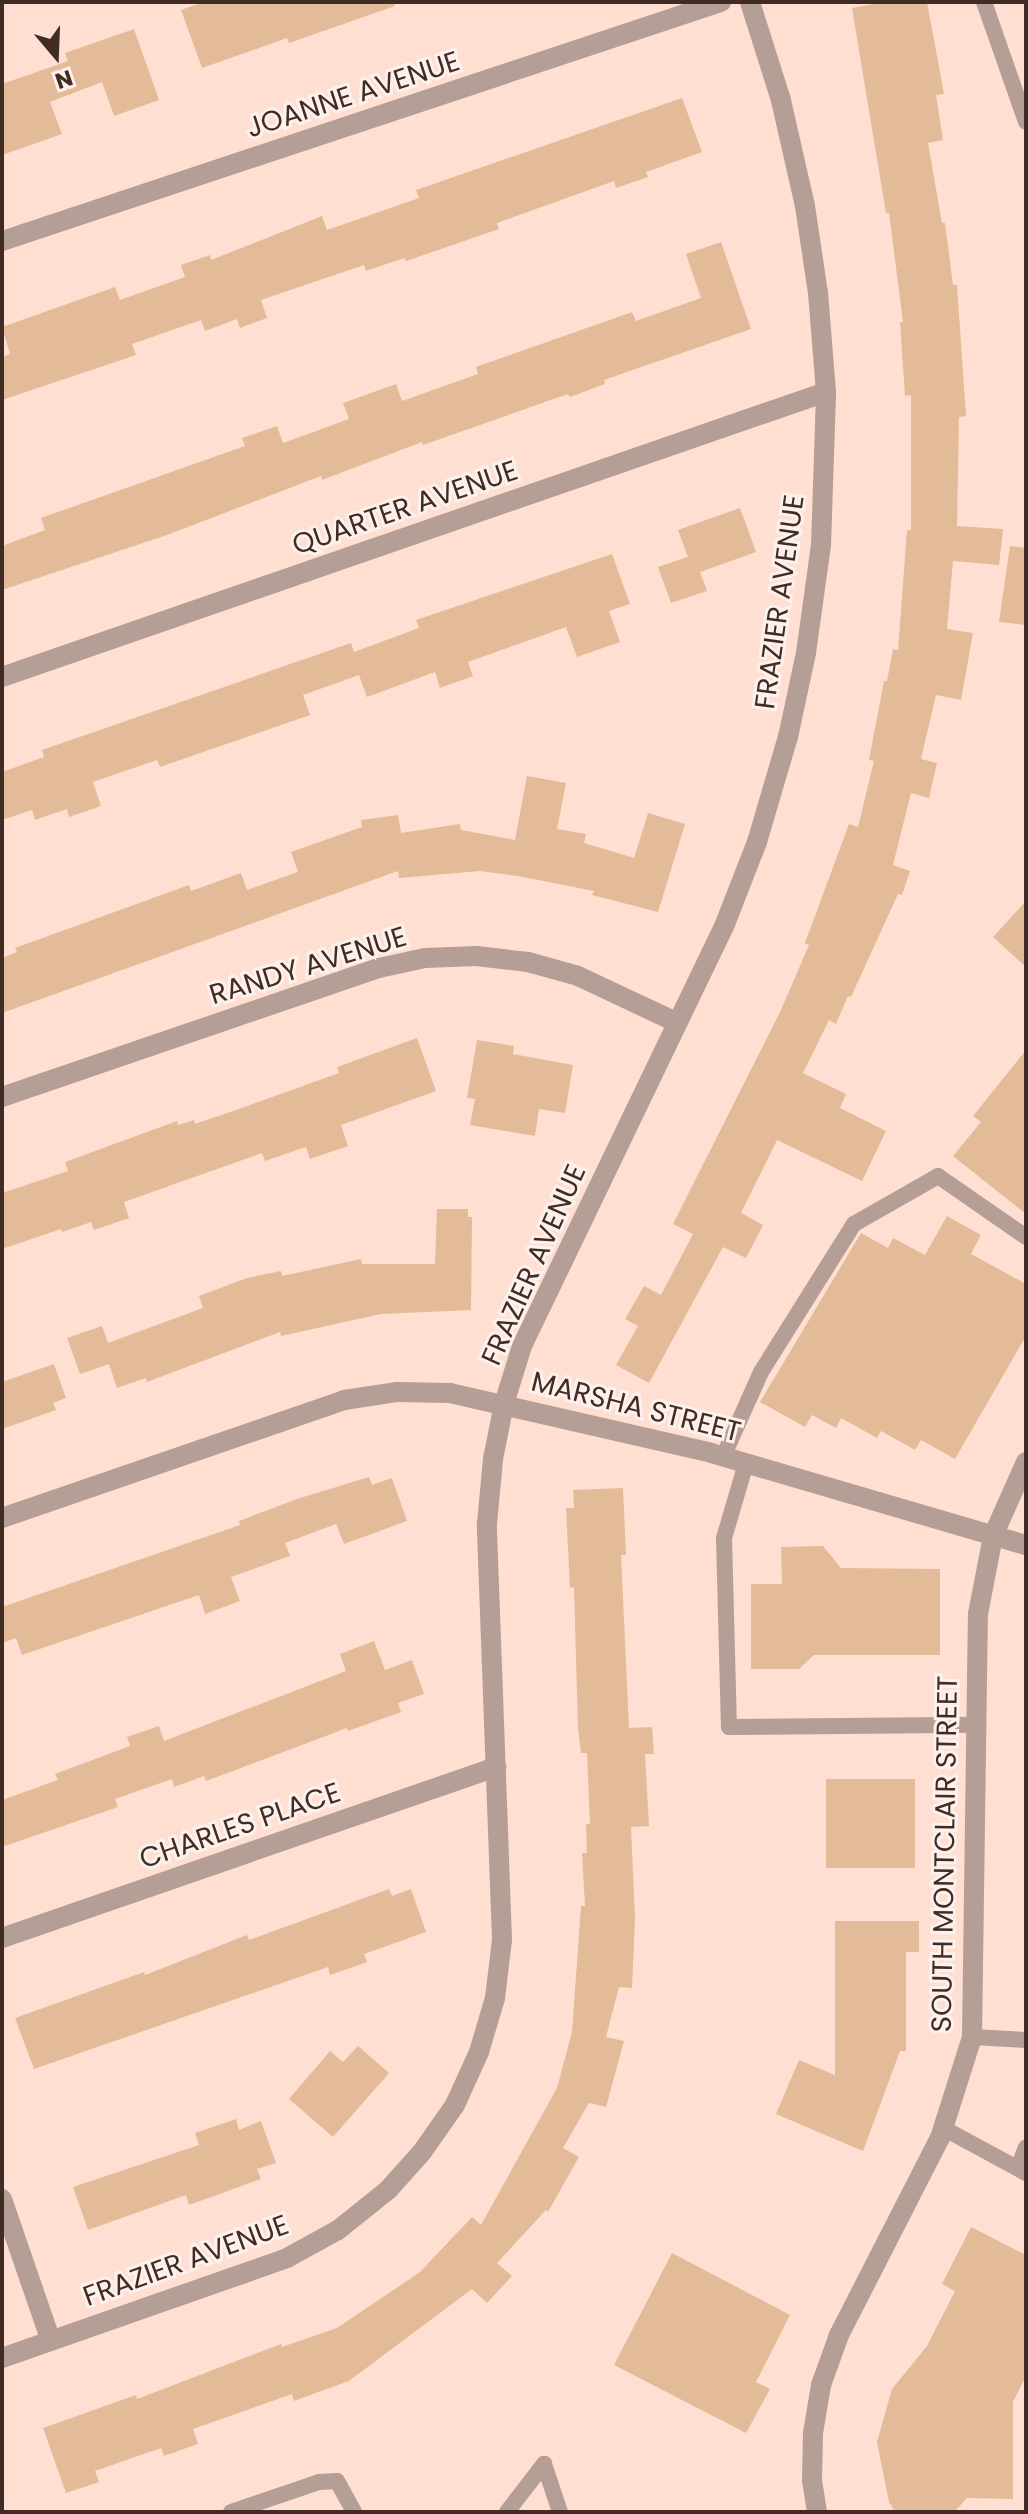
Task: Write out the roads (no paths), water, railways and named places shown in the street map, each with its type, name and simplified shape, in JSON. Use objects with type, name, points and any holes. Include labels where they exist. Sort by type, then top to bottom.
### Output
[{"type":"street","name":"JOANNE AVENUE","points":[[2,241],[721,2]]},
{"type":"street","name":"FRAZIER AVENUE","points":[[2,2358],[287,2258],[350,2220],[388,2190],[422,2152],[455,2105],[479,2052],[495,1998],[502,1940],[487,1524],[493,1459],[504,1404],[522,1346],[725,924],[752,856],[788,737],[806,653],[821,545],[826,392],[818,293],[805,206],[781,100],[750,2]]},
{"type":"street","name":"QUARTER AVENUE","points":[[2,677],[826,392]]},
{"type":"street","name":"RANDY AVENUE","points":[[2,1097],[379,968],[425,958],[476,956],[528,962],[578,976],[678,1023]]},
{"type":"street","name":"MARSHA STREET","points":[[2,1518],[344,1400],[397,1392],[450,1393],[746,1463],[1026,1545]]},
{"type":"street","name":"SOUTH MONTCLAIR STREET","points":[[817,2512],[812,2480],[813,2433],[821,2385],[839,2335],[943,2128],[972,2037],[978,1614],[993,1536],[1026,1462]]},
{"type":"street","name":"CHARLES PLACE","points":[[2,1938],[496,1767]]},
{"type":"street","points":[[2,2199],[51,2341]]},
{"type":"lane","points":[[984,2],[1026,122]]},
{"type":"lane","points":[[723,1457],[761,1372],[854,1224],[938,1176],[1026,1237]]},
{"type":"lane","points":[[746,1463],[724,1538],[729,1727],[977,1725]]},
{"type":"lane","points":[[972,2037],[1026,2040]]},
{"type":"lane","points":[[943,2128],[1022,2170],[1026,2147]]},
{"type":"lane","points":[[507,2512],[544,2464],[560,2512]]},
{"type":"lane","points":[[231,2512],[319,2482],[337,2481],[346,2492],[354,2512]]}]
